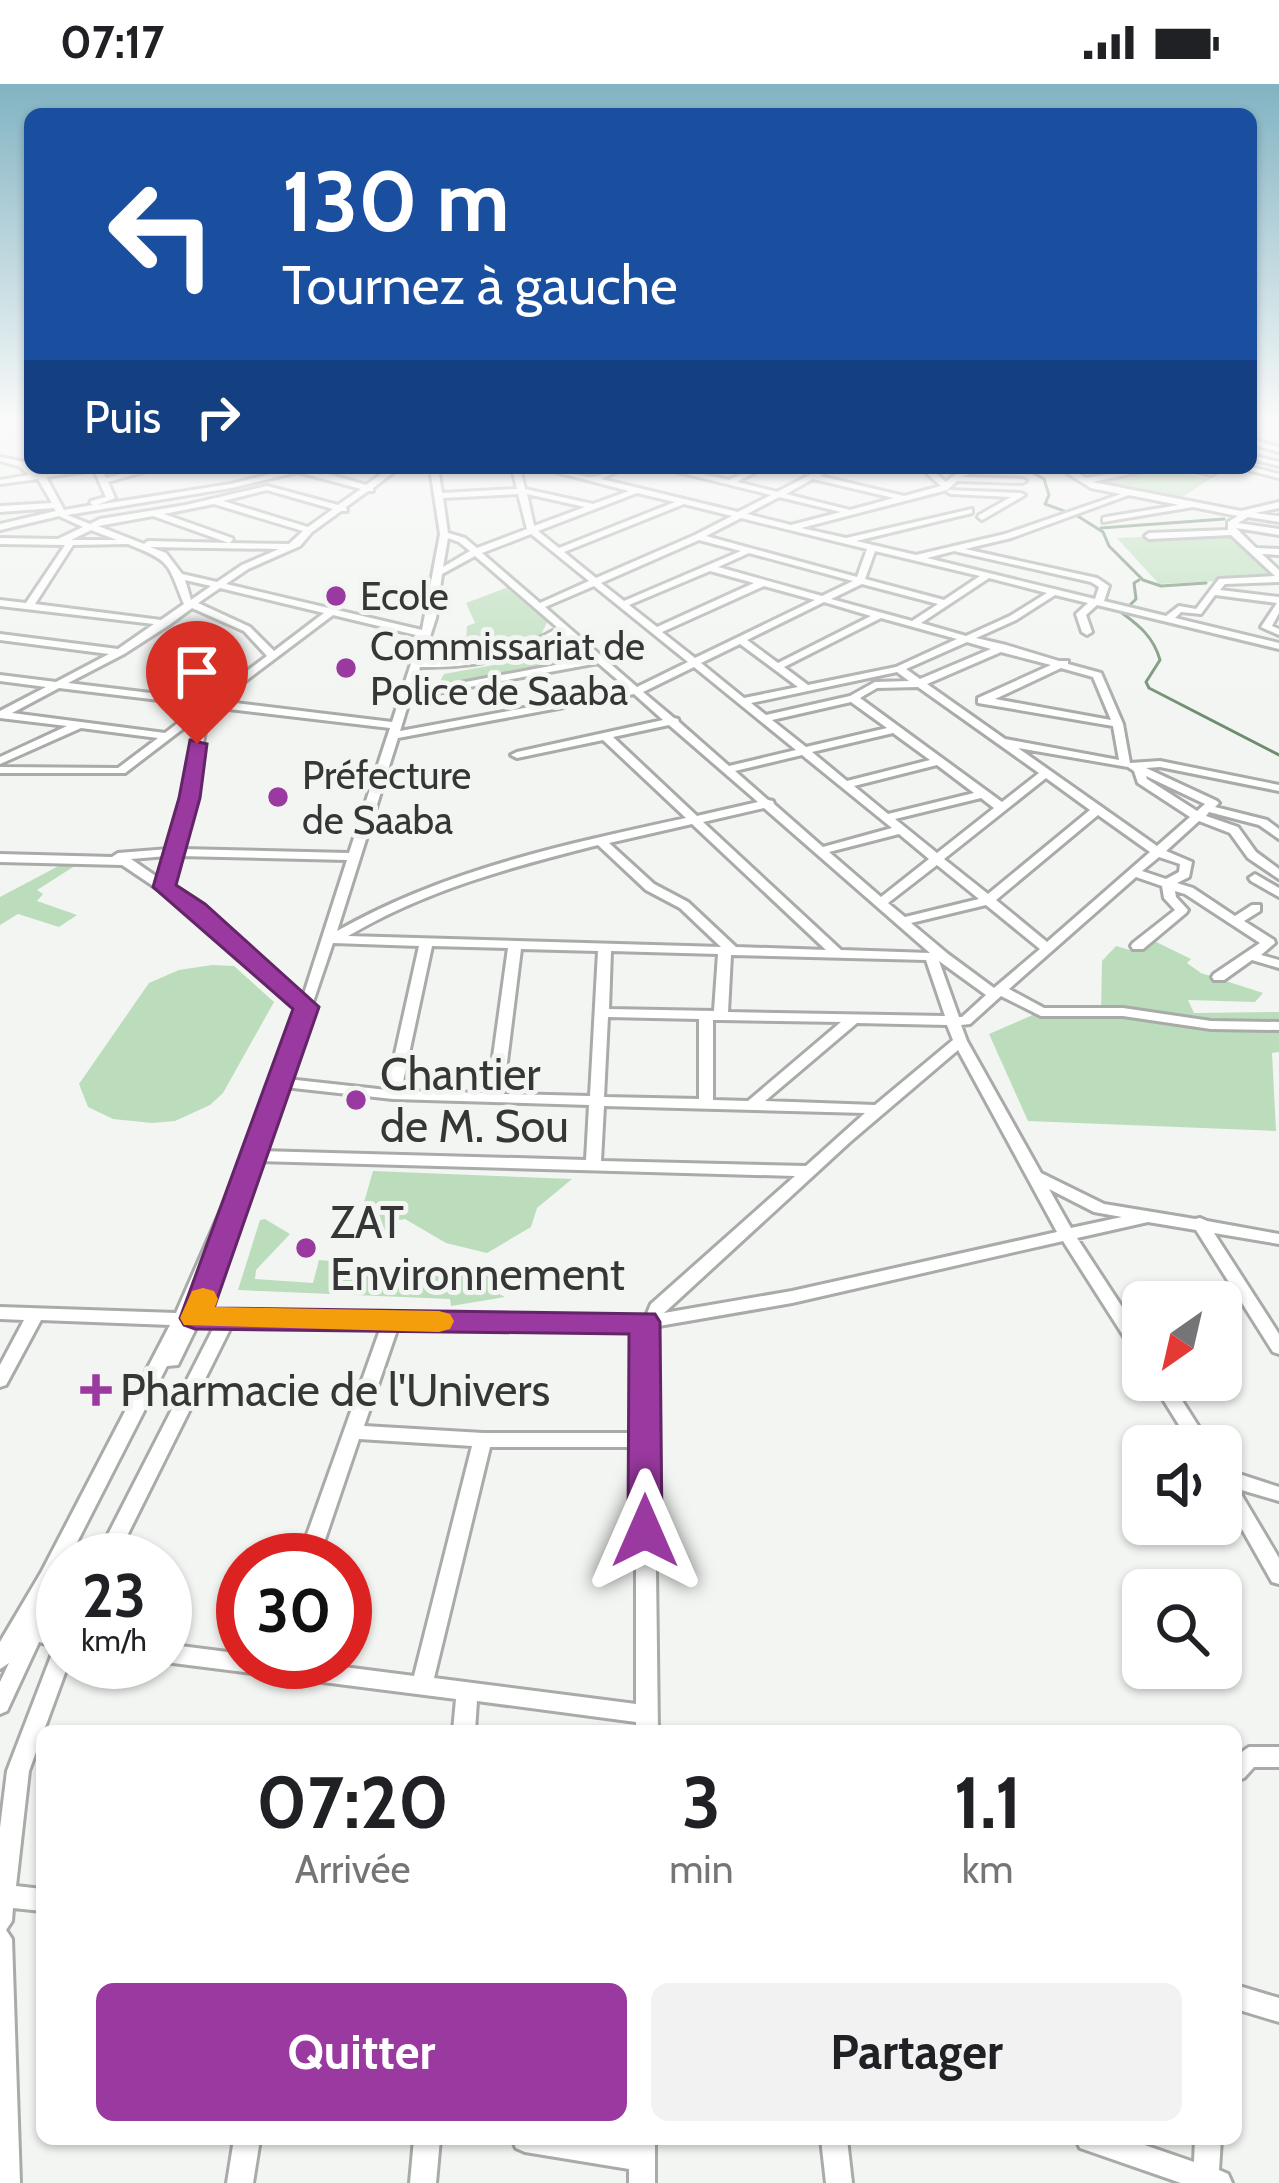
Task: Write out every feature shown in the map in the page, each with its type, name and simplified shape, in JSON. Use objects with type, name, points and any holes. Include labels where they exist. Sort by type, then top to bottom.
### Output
[{"type":"street","points":[[2,539],[39,520]]},
{"type":"street","points":[[77,520],[167,558],[191,605],[244,628],[273,656]]},
{"type":"street","points":[[32,602],[65,543],[89,520]]},
{"type":"street","points":[[86,525],[118,520]]},
{"type":"street","points":[[172,520],[244,545]]},
{"type":"street","points":[[275,520],[309,530]]},
{"type":"street","points":[[1,715],[120,652],[214,585],[295,546],[325,520]]},
{"type":"street","points":[[0,1660],[189,1318],[331,939],[426,634],[442,572],[442,520]]},
{"type":"street","points":[[529,520],[531,530],[557,552],[1047,947]]},
{"type":"street","points":[[442,572],[476,552],[558,520]]},
{"type":"street","points":[[557,552],[637,520]]},
{"type":"street","points":[[540,606],[734,520]]},
{"type":"street","points":[[757,520],[1279,644]]},
{"type":"street","points":[[760,520],[1096,602]]},
{"type":"street","points":[[793,527],[820,520]]},
{"type":"street","points":[[848,540],[932,520]]},
{"type":"street","points":[[984,520],[1003,538]]},
{"type":"street","points":[[919,557],[1003,538],[1054,520]]},
{"type":"street","points":[[1232,529],[1239,520]]},
{"type":"street","points":[[1232,529],[1279,577]]},
{"type":"street","points":[[1148,536],[1232,529],[1279,532]]},
{"type":"street","points":[[444,534],[476,552],[602,659],[883,901],[937,957],[998,993],[1041,1012],[1123,1012],[1211,1025],[1279,1026]]},
{"type":"street","points":[[698,537],[945,603]]},
{"type":"street","points":[[2,539],[295,546]]},
{"type":"street","points":[[952,548],[1104,586],[1096,602],[1081,614],[1087,632]]},
{"type":"street","points":[[0,678],[395,731],[638,690],[860,581],[871,550]]},
{"type":"street","points":[[1255,551],[1279,552]]},
{"type":"street","points":[[624,604],[746,552]]},
{"type":"street","points":[[1265,561],[1279,561]]},
{"type":"street","points":[[710,568],[1098,676],[1141,779],[1234,830],[1252,855],[1279,875]]},
{"type":"street","points":[[179,576],[426,634]]},
{"type":"street","points":[[915,623],[986,576]]},
{"type":"street","points":[[1170,617],[1180,609],[1198,612],[1222,581],[1279,577]]},
{"type":"street","points":[[656,631],[764,582]]},
{"type":"street","points":[[1213,592],[1278,610],[1266,627],[1279,632]]},
{"type":"street","points":[[742,701],[899,669],[970,638],[1051,594]]},
{"type":"street","points":[[0,599],[166,623]]},
{"type":"street","points":[[1124,608],[1279,644]]},
{"type":"street","points":[[0,766],[121,771],[331,612]]},
{"type":"street","points":[[777,667],[882,614]]},
{"type":"street","points":[[417,664],[487,659],[535,646],[565,628]]},
{"type":"street","points":[[0,637],[120,652]]},
{"type":"street","points":[[739,639],[806,688]]},
{"type":"street","points":[[765,718],[853,698],[874,686],[918,684],[1003,646]]},
{"type":"street","points":[[406,696],[602,659]]},
{"type":"street","points":[[958,712],[1064,663]]},
{"type":"street","points":[[899,669],[1156,852],[1186,862],[1185,874],[1168,884]]},
{"type":"street","points":[[861,677],[874,686]]},
{"type":"street","points":[[853,698],[1002,808]]},
{"type":"street","points":[[982,700],[1118,724]]},
{"type":"street","points":[[164,887],[208,708]]},
{"type":"street","points":[[1,715],[166,736]]},
{"type":"street","points":[[517,755],[674,721]]},
{"type":"street","points":[[0,766],[79,725]]},
{"type":"street","points":[[730,769],[896,729]]},
{"type":"street","points":[[604,735],[839,955]]},
{"type":"street","points":[[603,1013],[955,1022],[973,1017],[1213,801],[1133,767],[1002,742]]},
{"type":"street","points":[[847,784],[940,761]]},
{"type":"street","points":[[1133,767],[1160,764],[1279,788]]},
{"type":"street","points":[[883,901],[1046,773]]},
{"type":"street","points":[[890,817],[982,794]]},
{"type":"street","points":[[331,939],[357,922],[424,895],[525,862],[769,803]]},
{"type":"street","points":[[904,921],[989,900],[1098,809]]},
{"type":"street","points":[[1203,813],[1263,821],[1279,835]]},
{"type":"street","points":[[824,850],[903,829]]},
{"type":"street","points":[[603,844],[650,887],[685,905],[729,952]]},
{"type":"street","points":[[0,858],[109,858],[172,852],[355,857]]},
{"type":"street","points":[[109,858],[124,861],[196,909],[306,1007]]},
{"type":"street","points":[[1135,873],[1199,897],[1269,943],[1220,977]]},
{"type":"street","points":[[1255,878],[1279,893]]},
{"type":"street","points":[[1138,946],[1182,910],[1171,898],[1168,884]]},
{"type":"street","points":[[1234,922],[1256,908]]},
{"type":"street","points":[[331,939],[937,957]]},
{"type":"street","points":[[393,1095],[426,943]]},
{"type":"street","points":[[495,1097],[515,946]]},
{"type":"street","points":[[593,1166],[604,950]]},
{"type":"street","points":[[706,1102],[713,1016],[729,952]]},
{"type":"street","points":[[1251,956],[1279,964]]},
{"type":"street","points":[[937,957],[960,1041],[1067,1235],[1122,1320]]},
{"type":"street","points":[[754,1103],[852,1020]]},
{"type":"street","points":[[372,1677],[646,1722],[649,1321],[657,1308],[754,1225],[873,1109],[960,1041]]},
{"type":"street","points":[[278,1082],[393,1095],[873,1109]]},
{"type":"street","points":[[82,1533],[189,1318],[257,1156],[278,1082]]},
{"type":"street","points":[[257,1156],[806,1171]]},
{"type":"street","points":[[1034,1173],[1054,1189],[1100,1208],[1279,1239]]},
{"type":"street","points":[[0,1313],[225,1322],[596,1325],[649,1321],[792,1297],[1150,1216]]},
{"type":"street","points":[[1200,1223],[1270,1321],[1279,1348]]},
{"type":"street","points":[[0,1381],[36,1314]]},
{"type":"street","points":[[317,1533],[392,1320]]},
{"type":"street","points":[[119,1533],[225,1322]]},
{"type":"street","points":[[352,1432],[483,1440],[645,1440]]},
{"type":"street","points":[[422,1684],[483,1440]]},
{"type":"street","points":[[1242,1482],[1279,1494]]},
{"type":"street","points":[[1242,1512],[1279,1576]]},
{"type":"street","points":[[0,1706],[14,1634],[36,1605]]},
{"type":"street","points":[[36,1901],[1,1908],[18,1771],[49,1689]]},
{"type":"street","points":[[464,1725],[467,1691]]},
{"type":"street","points":[[1242,1764],[1249,1756],[1279,1757]]},
{"type":"street","points":[[0,1940],[7,2183]]},
{"type":"street","points":[[1242,1999],[1279,2010]]},
{"type":"street","points":[[240,2183],[246,2145]]},
{"type":"street","points":[[423,2183],[426,2145]]},
{"type":"street","points":[[558,2145],[642,2160]]},
{"type":"street","points":[[835,2145],[839,2183]]},
{"type":"street","points":[[1107,2145],[1212,2181],[1209,2145]]},
{"type":"green space","points":[[1233,533],[1279,578],[1159,584],[1117,538]]},
{"type":"green space","points":[[514,585],[550,616],[538,641],[476,654],[438,648],[466,641],[467,626],[475,623],[466,603]]},
{"type":"green space","points":[[553,654],[554,667],[436,689],[444,674]]},
{"type":"green space","points":[[68,861],[81,862],[37,890],[43,894],[37,901],[77,915],[59,927],[18,914],[0,925],[0,897]]},
{"type":"green space","points":[[1148,938],[1191,959],[1187,963],[1201,973],[1263,993],[1255,1002],[1188,1000],[1194,1013],[1279,1012],[1279,1052],[1272,1053],[1276,1131],[1028,1121],[989,1034],[1042,1011],[1101,1013],[1102,961],[1116,946],[1133,951]]},
{"type":"green space","points":[[234,966],[274,1002],[223,1093],[210,1105],[175,1121],[113,1119],[88,1107],[79,1084],[149,983],[179,970]]},
{"type":"green space","points":[[373,1171],[572,1179],[537,1208],[531,1227],[487,1253],[446,1243],[405,1219],[395,1221],[389,1234],[356,1230]]},
{"type":"green space","points":[[260,1220],[290,1234],[256,1270],[255,1279],[313,1283],[319,1260],[370,1264],[389,1284],[400,1285],[468,1269],[494,1275],[499,1294],[505,1297],[451,1306],[450,1299],[238,1290]]},
{"type":"waterway","points":[[1084,520],[1103,532],[1109,546],[1143,580],[1161,586],[1206,583]]},
{"type":"waterway","points":[[1101,528],[1211,520]]},
{"type":"waterway","points":[[1139,580],[1134,583],[1136,599],[1122,613],[1146,633],[1160,660],[1146,682],[1149,688],[1279,755]]},
{"type":"slow traffic","points":[[203,1299],[195,1318],[225,1322],[439,1321]]},
{"type":"place","name":"Ecole","points":[[336,596]]},
{"type":"place","name":"Commissariat de Police de Saaba","points":[[346,668]]},
{"type":"place","name":"Préfecture de Saaba","points":[[278,797]]},
{"type":"place","name":"Chantier de M. Sou","points":[[356,1100]]},
{"type":"place","name":"ZAT Environnement","points":[[306,1248]]},
{"type":"place","name":"Pharmacie de l'Univers","points":[[96,1390]]},
{"type":"route","points":[[197,744],[189,798],[164,887],[196,909],[306,1007],[257,1156],[195,1318],[225,1322],[644,1322],[645,1531]]}]
